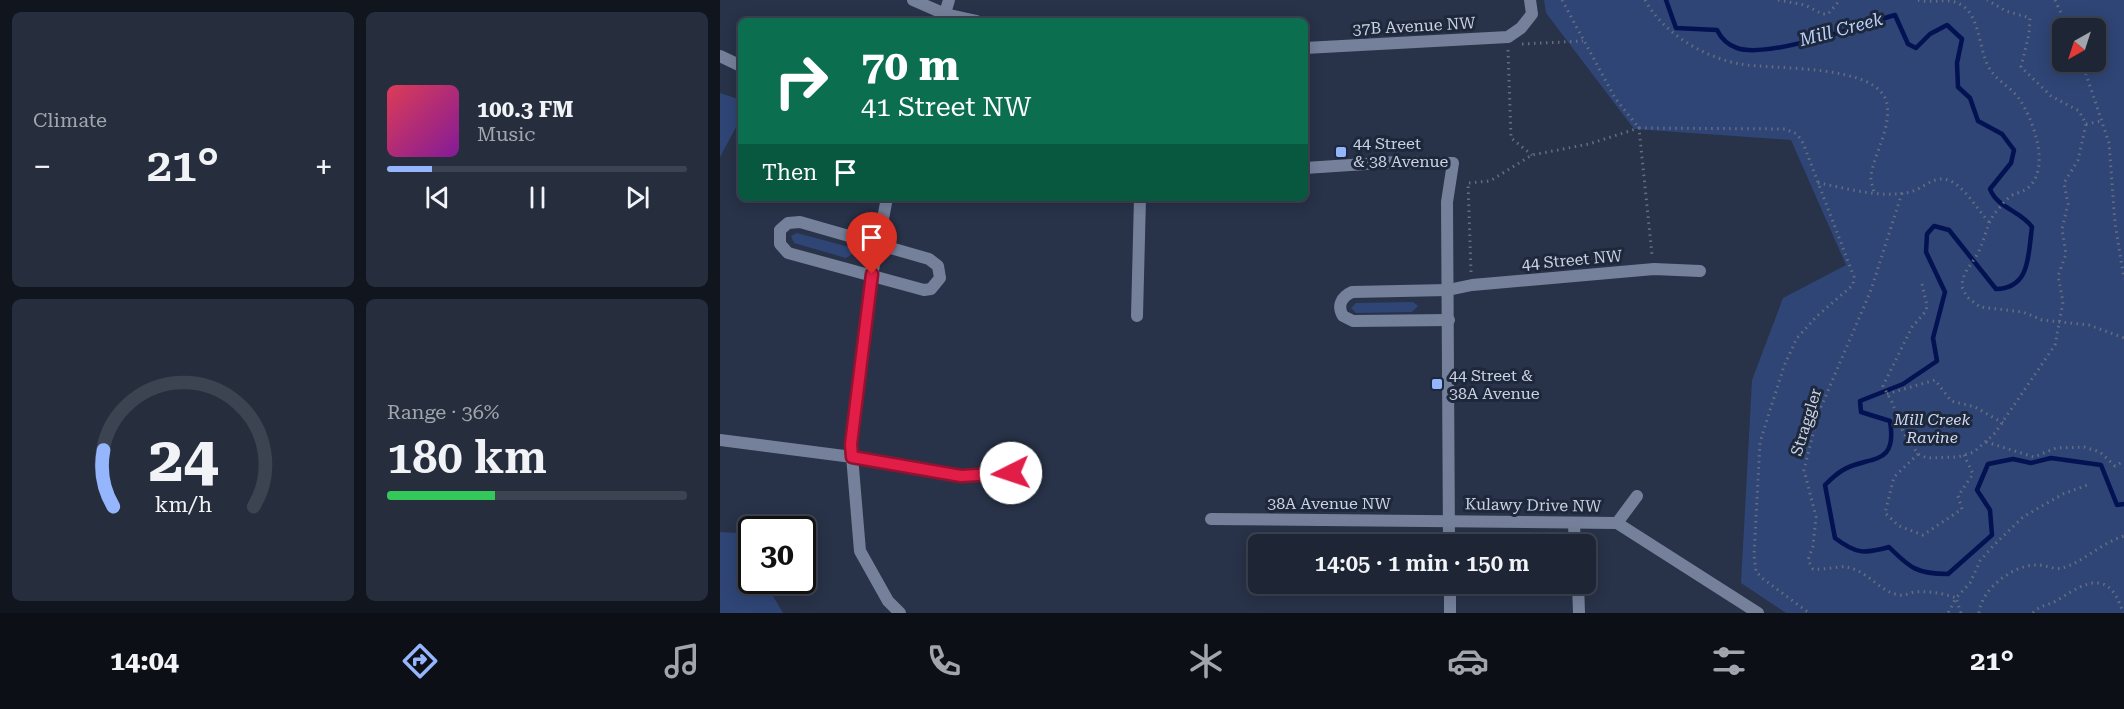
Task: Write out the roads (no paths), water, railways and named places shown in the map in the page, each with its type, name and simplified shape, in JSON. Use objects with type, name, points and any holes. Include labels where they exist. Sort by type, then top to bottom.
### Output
[{"type":"street","points":[[913,0],[944,17],[949,0]]},
{"type":"street","name":"37B Avenue NW","points":[[1308,48],[1508,41],[1532,14],[1530,0]]},
{"type":"street","points":[[720,56],[738,65]]},
{"type":"street","points":[[1308,168],[1396,162],[1453,163],[1447,202],[1449,534]]},
{"type":"street","points":[[886,201],[872,274],[851,444],[854,508],[860,551],[888,601],[900,613]]},
{"type":"street","points":[[1137,316],[1140,201]]},
{"type":"street","points":[[800,222],[879,243],[929,259],[938,266],[940,278],[935,286],[927,290],[872,274],[788,253],[780,244],[780,230],[788,223],[800,222]]},
{"type":"street","name":"44 Street NW","points":[[1449,320],[1353,321],[1343,316],[1340,309],[1343,298],[1352,292],[1448,290],[1472,285],[1653,269],[1700,271]]},
{"type":"street","points":[[720,440],[852,457],[961,476],[1011,473]]},
{"type":"street","name":"Kulawy Drive NW","points":[[1617,523],[1637,496]]},
{"type":"street","name":"38A Avenue NW","points":[[1211,519],[1448,520]]},
{"type":"street","name":"Kulawy Drive NW","points":[[1448,520],[1574,525],[1617,523],[1758,613]]},
{"type":"street","points":[[1574,525],[1574,534]]},
{"type":"street","points":[[1450,594],[1450,613]]},
{"type":"street","points":[[1578,594],[1579,613]]},
{"type":"waterway","name":"Mill Creek","points":[[1666,0],[1676,28],[1717,30],[1731,45],[1751,50],[1792,45],[1895,15],[1908,44],[1916,48],[1930,34],[1947,25],[1962,39],[1957,63],[1958,87],[1970,98],[1978,121],[2002,134],[2014,150],[2011,163],[1990,189],[1998,201],[2022,217],[2032,227],[2026,268],[2016,283],[1996,289],[1949,230],[1934,226],[1927,234],[1926,252],[1945,292],[1933,338],[1937,361],[1903,384],[1860,401],[1861,412],[1890,421],[1890,446],[1879,458],[1843,470],[1825,485],[1835,538],[1860,551],[1889,547],[1909,565],[1921,571],[1948,574],[1992,535],[1990,510],[1977,490],[1988,464],[2013,459],[2031,463],[2051,458],[2101,465],[2117,505],[2124,504]]},
{"type":"place","name":"44 Street & 38 Avenue","points":[[1341,152]]},
{"type":"place","name":"44 Street & 38A Avenue","points":[[1437,384]]},
{"type":"park label","name":"Mill Creek Ravine","points":[[1932,428]]}]
